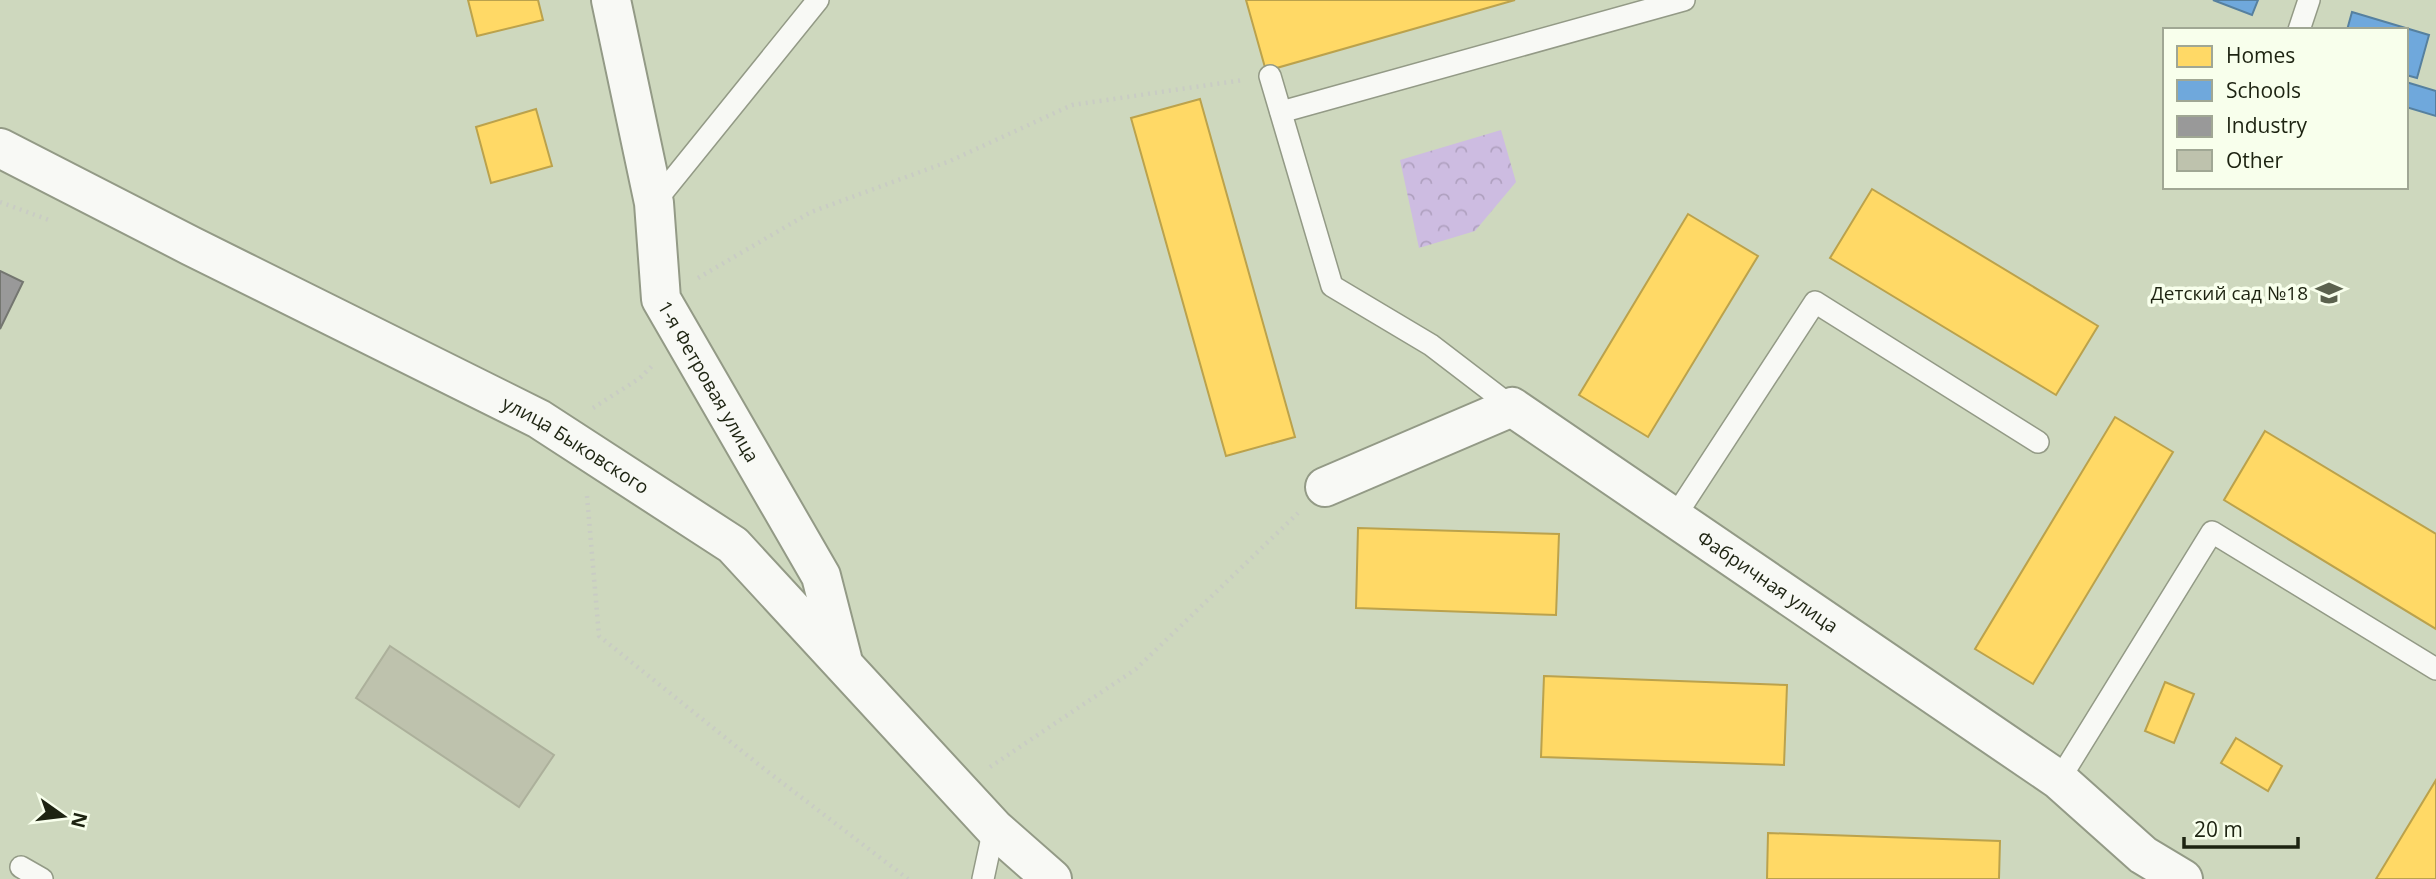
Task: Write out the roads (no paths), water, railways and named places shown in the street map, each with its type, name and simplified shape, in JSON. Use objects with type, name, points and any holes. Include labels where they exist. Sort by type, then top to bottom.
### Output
[{"type":"street","name":"1-я Фетровая улица","points":[[611,0],[654,203],[660,299],[821,576],[843,664]]},
{"type":"street","name":"улица Быковского","points":[[0,148],[539,419],[733,545],[994,828],[1052,879]]},
{"type":"street","points":[[1325,487],[1512,407]]},
{"type":"street","name":"Фабричная улица","points":[[1512,407],[2060,780],[2143,855],[2183,879]]},
{"type":"lane","points":[[654,203],[818,0]]},
{"type":"lane","points":[[1281,112],[1685,0]]},
{"type":"lane","points":[[2300,28],[2309,0]]},
{"type":"lane","points":[[1270,76],[1332,286],[1431,345],[1512,407]]},
{"type":"lane","points":[[1674,517],[1815,302],[2038,442]]},
{"type":"lane","points":[[2060,780],[2212,531],[2436,669]]},
{"type":"lane","points":[[983,879],[994,828]]},
{"type":"lane","points":[[21,867],[43,879]]},
{"type":"place","name":"Детский сад №18","points":[[2329,293]]}]
